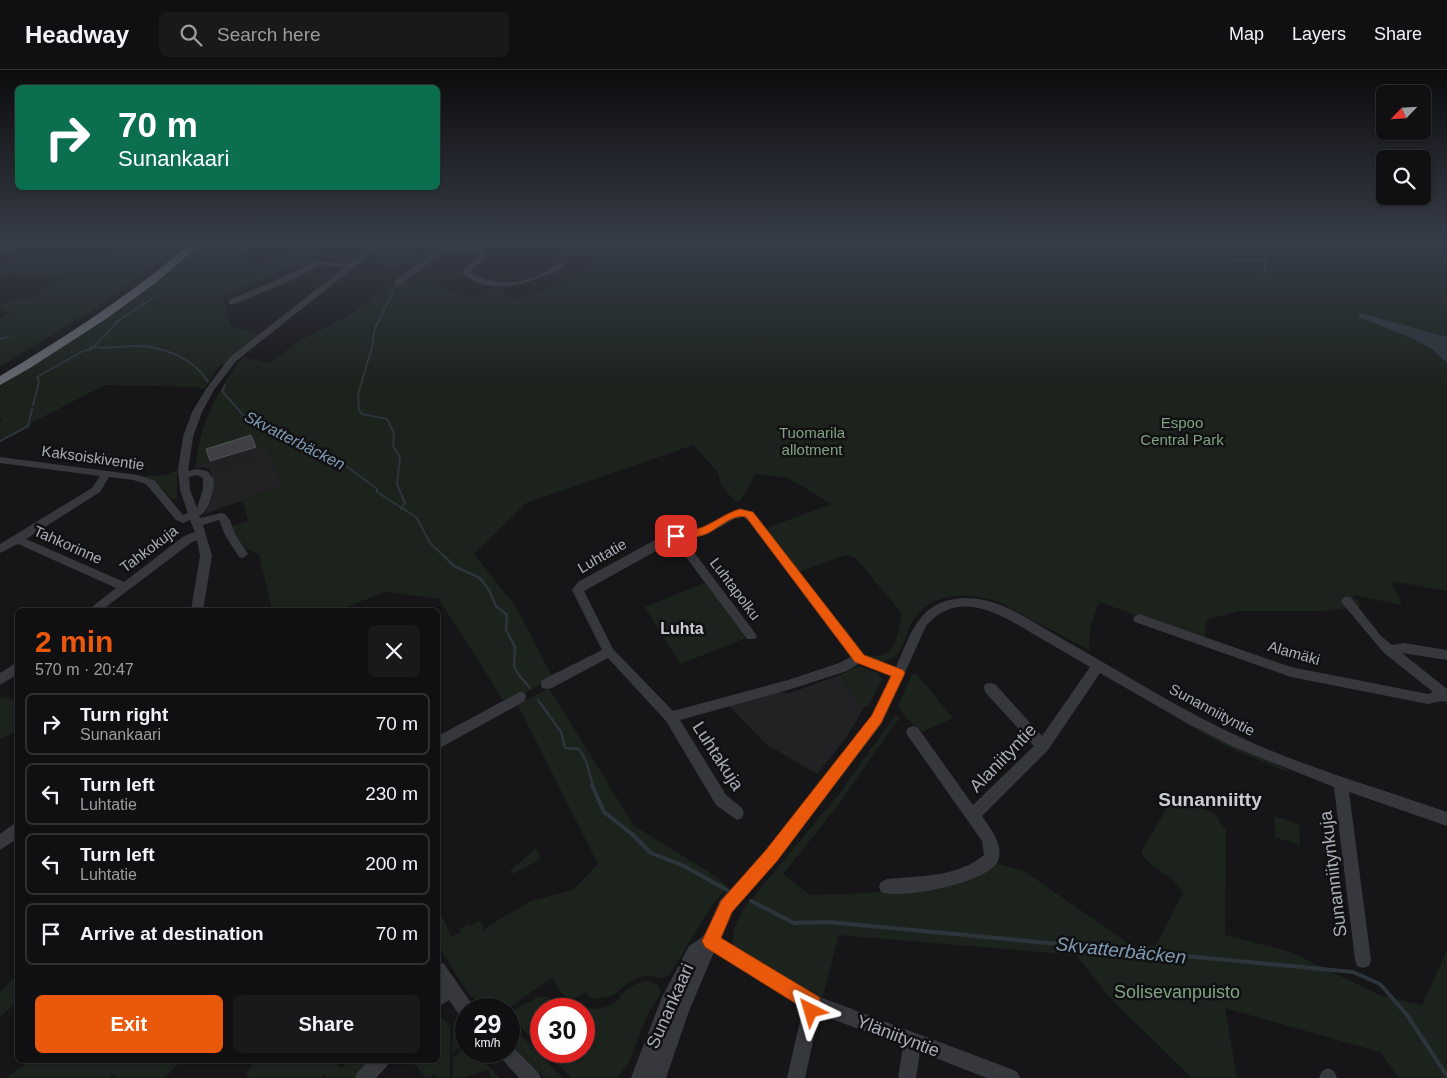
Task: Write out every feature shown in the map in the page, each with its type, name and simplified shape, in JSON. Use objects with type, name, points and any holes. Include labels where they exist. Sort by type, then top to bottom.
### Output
[{"type":"highway","points":[[0,371],[102,307],[125,290]]},
{"type":"highway","points":[[0,381],[107,314],[139,290]]},
{"type":"street","points":[[232,302],[260,290]]},
{"type":"street","points":[[197,608],[206,556],[185,490],[183,475],[185,450],[197,412],[210,389],[228,365],[323,290]]},
{"type":"street","name":"Kaksoiskiventie","points":[[0,460],[134,477],[150,482],[180,518],[197,524]]},
{"type":"street","points":[[183,475],[201,471],[208,478],[208,489],[197,524]]},
{"type":"street","points":[[18,539],[96,490],[106,474]]},
{"type":"street","name":"Luhtatie","points":[[671,717],[609,652],[578,590],[582,585],[668,538],[702,532],[740,512],[749,515],[859,658]]},
{"type":"street","name":"Tahkokuja","points":[[97,608],[188,539],[197,524],[221,516],[225,520],[230,535],[243,554]]},
{"type":"street","name":"Luhtapolku","points":[[676,536],[751,636]]},
{"type":"street","name":"Tahkorinne","points":[[0,550],[18,539],[125,587]]},
{"type":"street","points":[[1347,601],[1356,615],[1388,650],[1445,696]]},
{"type":"street","name":"Sunanniityntie","points":[[974,603],[1005,612],[1210,729],[1247,747],[1341,782],[1447,818]]},
{"type":"street","name":"Sunankaari","points":[[657,1078],[681,1010],[726,906],[772,856],[877,719],[921,624],[928,615],[937,608],[949,604],[974,603]]},
{"type":"street","name":"Alamäki","points":[[1139,619],[1291,672],[1428,699],[1445,696]]},
{"type":"street","points":[[1388,650],[1404,648],[1447,655]]},
{"type":"street","points":[[547,684],[609,652]]},
{"type":"street","points":[[671,717],[788,685],[843,667],[859,658],[899,673]]},
{"type":"street","name":"Alaniityntie","points":[[914,732],[974,815],[1043,746],[1098,666]]},
{"type":"street","points":[[0,680],[15,669]]},
{"type":"street","points":[[990,688],[1043,746]]},
{"type":"street","points":[[440,742],[520,697]]},
{"type":"street","name":"Luhtakuja","points":[[671,717],[722,800],[736,812]]},
{"type":"street","name":"Sunanniitynkuja","points":[[1341,782],[1363,960]]},
{"type":"street","points":[[887,887],[959,876],[986,865],[992,858],[989,839],[974,815]]},
{"type":"street","points":[[0,843],[15,830]]},
{"type":"street","name":"Sunankaari","points":[[640,1078],[668,1003],[695,952],[710,941]]},
{"type":"street","name":"Yläniityntie","points":[[710,941],[813,1004],[1011,1078]]},
{"type":"street","points":[[440,980],[443,994],[455,1002]]},
{"type":"street","points":[[796,1078],[813,1004]]},
{"type":"street","points":[[907,1078],[912,1042]]},
{"type":"street","points":[[364,1078],[378,1063]]},
{"type":"street","points":[[518,1063],[532,1078]]},
{"type":"shaded area","points":[[1360,313],[1447,337],[1447,363],[1433,350],[1412,338],[1358,316]]},
{"type":"shaded area","points":[[265,444],[283,486],[205,514],[213,497],[212,474],[210,469],[206,467],[195,468],[196,466]]},
{"type":"shaded area","points":[[840,675],[863,709],[846,738],[817,774],[766,744],[729,706],[778,692],[790,693]]},
{"type":"green space","points":[[44,290],[121,290],[107,301],[0,367],[0,318],[12,312],[1,309],[0,305],[17,299],[33,298]]},
{"type":"green space","points":[[133,290],[237,290],[222,297],[230,325],[261,335],[226,363],[220,365],[204,389],[195,387],[105,385],[0,439],[0,421],[3,420],[0,418],[0,384]]},
{"type":"green space","name":"Espoo Central Park","points":[[383,290],[448,290],[474,299],[490,290],[501,290],[512,298],[544,290],[1447,290],[1447,591],[1391,581],[1402,605],[1353,595],[1362,607],[1324,611],[1239,611],[1207,620],[1204,639],[1099,602],[1090,627],[1089,650],[997,601],[975,596],[953,596],[932,602],[923,609],[915,617],[900,651],[890,660],[883,661],[882,664],[861,654],[842,629],[845,628],[865,655],[883,655],[889,652],[896,640],[902,614],[856,558],[846,555],[798,572],[764,529],[832,504],[788,478],[756,474],[741,500],[736,502],[722,487],[717,471],[693,445],[526,503],[474,554],[516,607],[553,678],[505,703],[439,599],[386,592],[343,608],[272,608],[259,554],[249,550],[242,544],[231,526],[248,521],[242,499],[283,486],[265,444],[196,466],[201,436],[211,408],[243,357],[270,363],[299,341],[343,319]]},
{"type":"green space","points":[[177,470],[177,500],[172,499],[154,480],[143,476],[166,475]]},
{"type":"green space","points":[[705,583],[746,638],[680,664],[645,607]]},
{"type":"green space","points":[[859,666],[878,673],[882,679],[868,707],[865,706],[863,709],[840,675]]},
{"type":"green space","points":[[912,674],[917,674],[953,718],[922,732],[906,718],[898,706]]},
{"type":"green space","points":[[549,688],[634,826],[709,872],[728,886],[711,907],[670,974],[666,976],[659,978],[641,977],[633,980],[614,994],[600,998],[589,998],[586,992],[575,998],[565,996],[556,985],[553,977],[520,1000],[520,998],[475,998],[468,993],[440,948],[440,911],[451,937],[461,932],[460,929],[481,920],[484,931],[490,925],[531,901],[573,890],[598,864],[518,705]]},
{"type":"green space","points":[[0,697],[15,701],[15,732],[0,739]]},
{"type":"green space","name":"Solisevanpuisto","points":[[896,714],[901,720],[897,721],[836,808],[783,874],[810,895],[911,890],[994,863],[1024,871],[1135,948],[1156,945],[1183,893],[1174,881],[1150,864],[1141,852],[1168,806],[1194,807],[1206,810],[1212,812],[1226,829],[1225,935],[1290,952],[1382,996],[1422,1005],[1447,951],[1447,1078],[1399,1078],[1380,1052],[1225,1008],[1237,1078],[1192,1078],[1112,1000],[1076,955],[839,935],[821,1003],[732,949],[734,928],[744,908],[839,794]]},
{"type":"green space","points":[[1187,722],[1288,770],[1288,772],[1230,748],[1186,724]]},
{"type":"green space","points":[[1274,816],[1299,824],[1300,845],[1275,837]]},
{"type":"green space","points":[[536,848],[541,859],[515,873],[510,873],[510,871]]},
{"type":"green space","points":[[15,977],[15,1004],[0,1017],[0,992]]},
{"type":"green space","points":[[648,981],[658,985],[661,992],[647,1016],[629,1062],[617,1078],[572,1078],[557,1063],[595,1063],[595,1009],[610,1006],[620,999],[620,995],[640,983]]},
{"type":"green space","points":[[530,1002],[530,1037],[520,1026],[520,1007]]},
{"type":"green space","points":[[440,1016],[450,1027],[450,1078],[437,1078],[436,1074],[426,1078],[414,1063],[440,1063]]},
{"type":"green space","points":[[454,1021],[455,1050],[452,1053]]},
{"type":"green space","points":[[520,1034],[530,1044],[530,1063],[520,1053]]},
{"type":"green space","points":[[455,1056],[455,1063],[486,1063],[499,1078],[490,1078],[489,1069],[462,1078],[453,1078],[453,1058]]},
{"type":"green space","points":[[26,1063],[179,1063],[165,1078],[117,1078],[113,1074],[109,1078],[7,1078]]},
{"type":"green space","points":[[250,1063],[335,1063],[342,1069],[347,1063],[373,1063],[360,1078],[327,1078],[324,1075],[320,1078],[249,1078],[246,1072],[252,1066]]},
{"type":"green space","points":[[530,1063],[548,1063],[563,1078],[545,1078]]},
{"type":"building","points":[[251,435],[256,447],[210,461],[206,449]]},
{"type":"waterway","points":[[393,292],[375,328],[372,347],[358,394],[359,410],[362,414],[387,419],[394,433],[393,446],[400,457],[397,484],[405,503],[402,508]]},
{"type":"waterway","points":[[94,347],[119,320],[153,298]]},
{"type":"waterway","name":"Skvatterbäcken","points":[[0,339],[8,337]]},
{"type":"waterway","name":"Skvatterbäcken","points":[[94,347],[144,346],[165,351],[186,360],[208,382]]},
{"type":"waterway","points":[[33,405],[39,382],[37,377],[83,351],[92,349]]},
{"type":"waterway","name":"Skvatterbäcken","points":[[225,385],[222,391],[244,416],[320,449],[341,462],[377,489],[377,492],[402,508]]},
{"type":"waterway","points":[[0,441],[28,426],[32,409]]},
{"type":"waterway","name":"Skvatterbäcken","points":[[402,508],[416,517],[430,543],[446,558]]},
{"type":"waterway","name":"Skvatterbäcken","points":[[446,558],[454,566],[480,578],[489,590],[496,606],[507,615],[506,630],[515,647],[514,666],[530,688]]},
{"type":"waterway","name":"Skvatterbäcken","points":[[538,700],[561,732],[565,748],[579,749],[586,761],[593,786]]},
{"type":"waterway","name":"Skvatterbäcken","points":[[592,785],[604,812],[632,834],[651,853],[684,866],[727,890]]},
{"type":"waterway","name":"Skvatterbäcken","points":[[751,901],[794,923],[828,922],[1353,972],[1380,984],[1407,1015],[1447,1076]]},
{"type":"district","name":"Luhta","points":[[682,628]]},
{"type":"district","name":"Sunanniitty","points":[[1210,799]]},
{"type":"route","points":[[676,536],[702,532],[740,512],[749,515],[859,658],[899,673],[877,719],[772,856],[726,906],[710,941],[813,1004],[811,1011]]},
{"type":"park label","name":"Tuomarila allotment","points":[[812,442]]}]
